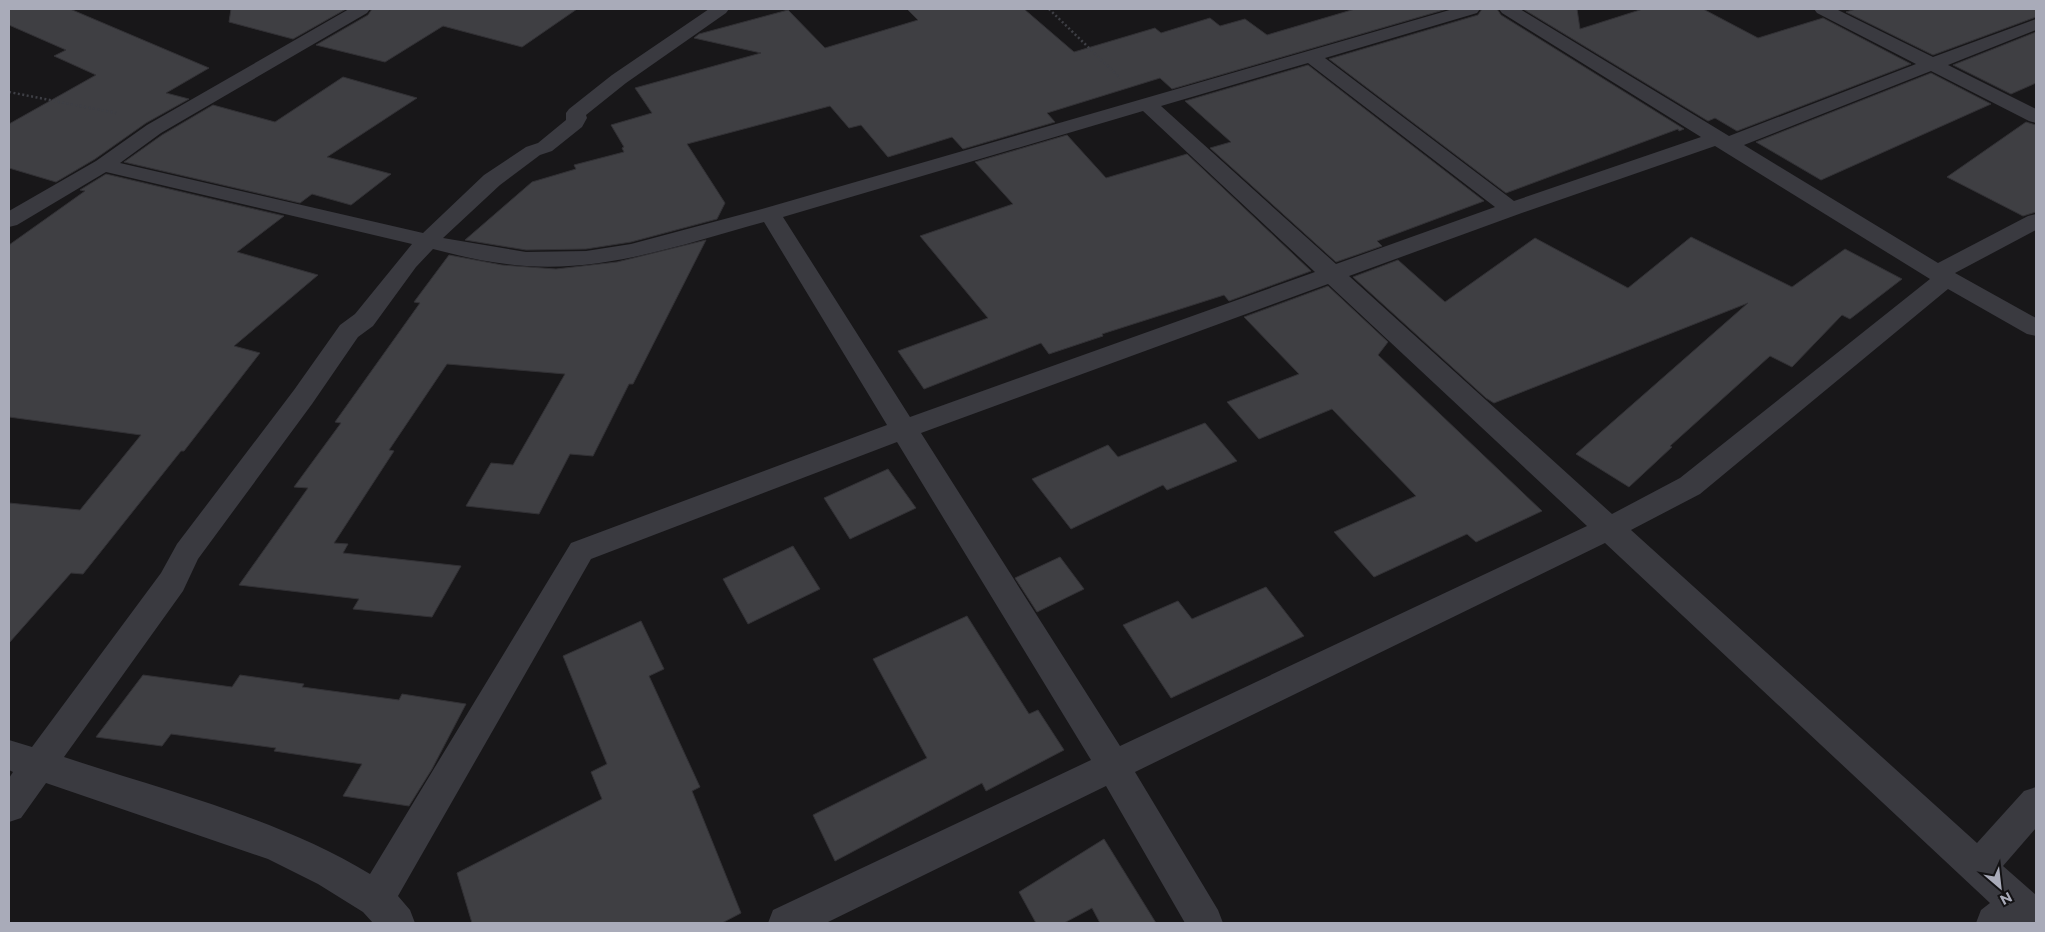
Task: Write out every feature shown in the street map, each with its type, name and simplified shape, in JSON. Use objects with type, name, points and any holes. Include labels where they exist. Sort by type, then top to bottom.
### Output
[{"type":"street","points":[[9,220],[103,165],[154,129],[361,9]]},
{"type":"street","points":[[9,806],[24,760],[172,582],[187,552],[303,397],[349,331],[364,320],[384,292],[426,242],[492,180],[533,151],[544,147],[575,122],[578,118],[576,113],[612,85],[720,9]]},
{"type":"street","points":[[103,165],[426,242],[526,258],[586,258],[631,251],[770,214],[1471,9]]},
{"type":"street","points":[[1508,9],[1942,276],[2036,328]]},
{"type":"street","points":[[1823,9],[2036,117]]},
{"type":"street","points":[[24,760],[276,844],[331,871],[386,911],[581,551],[904,429],[1511,209],[1722,141],[2036,24]]},
{"type":"street","points":[[1311,56],[1511,209]]},
{"type":"street","points":[[1146,103],[1978,868],[2017,915]]},
{"type":"street","points":[[770,214],[1114,766],[1205,923]]},
{"type":"street","points":[[786,923],[1608,529],[1698,481],[1942,276],[2036,221]]},
{"type":"street","points":[[1978,868],[2036,803]]},
{"type":"path","points":[[1049,9],[1146,103]]},
{"type":"path","points":[[9,92],[120,114],[154,129]]},
{"type":"building","points":[[9,9],[70,9],[209,68],[166,93],[189,99],[146,123],[95,159],[56,182],[9,168],[9,124],[96,75],[54,56],[66,50],[9,25]]},
{"type":"building","points":[[231,9],[346,9],[293,39],[229,22]]},
{"type":"building","points":[[372,9],[577,9],[522,47],[443,26],[385,62],[316,45],[368,15]]},
{"type":"building","points":[[907,9],[1024,9],[1074,52],[1155,28],[1161,33],[1210,18],[1220,26],[1245,19],[1267,35],[1355,9],[1447,9],[1172,89],[1160,78],[1047,113],[1055,122],[963,149],[952,137],[888,157],[861,125],[849,128],[830,106],[687,144],[725,203],[717,219],[631,242],[586,249],[526,250],[465,240],[532,182],[576,169],[574,165],[624,152],[622,148],[624,147],[611,125],[652,113],[635,88],[761,53],[694,38],[699,34],[788,10],[825,48],[918,20]]},
{"type":"building","points":[[1482,9],[1497,9],[1501,15],[1684,129],[1679,131],[1678,129],[1506,193],[1329,59],[1478,15]]},
{"type":"building","points":[[1523,9],[1577,9],[1580,29],[1643,9],[1703,9],[1758,38],[1823,18],[1911,64],[1737,131],[1715,118],[1708,121]]},
{"type":"building","points":[[1856,9],[2036,9],[2036,17],[1933,55],[1846,12]]},
{"type":"building","points":[[2036,32],[2036,83],[2011,94],[1953,65]]},
{"type":"building","points":[[1308,65],[1484,201],[1377,241],[1382,246],[1336,262],[1210,148],[1231,142],[1185,101]]},
{"type":"building","points":[[1931,73],[1991,104],[1821,180],[1756,142]]},
{"type":"building","points":[[343,77],[417,98],[327,157],[391,174],[351,205],[312,194],[300,203],[124,162],[162,135],[213,105],[275,122]]},
{"type":"building","points":[[2026,122],[2036,125],[2036,212],[2023,216],[1947,177]]},
{"type":"building","points":[[1067,135],[1106,178],[1187,154],[1311,271],[1229,301],[1224,295],[1102,334],[1103,336],[1049,354],[1041,343],[924,389],[898,351],[988,318],[920,236],[1013,204],[975,162]]},
{"type":"building","points":[[106,174],[284,216],[237,252],[318,275],[234,346],[260,353],[184,451],[181,451],[83,574],[71,573],[9,643],[9,503],[80,510],[141,435],[9,417],[9,245],[85,191],[80,190]]},
{"type":"building","points":[[1691,237],[1792,287],[1845,249],[1902,279],[1850,319],[1842,315],[1792,367],[1770,356],[1670,446],[1672,447],[1629,487],[1576,454],[1748,303],[1494,403],[1486,398],[1353,277],[1398,260],[1445,302],[1535,238],[1628,288]]},
{"type":"building","points":[[706,240],[633,384],[629,384],[593,456],[570,454],[539,514],[466,506],[491,463],[513,465],[565,374],[447,364],[389,450],[394,451],[334,543],[348,544],[343,553],[461,566],[432,617],[353,609],[359,599],[239,585],[308,488],[294,487],[341,423],[335,422],[420,303],[414,302],[449,255],[502,265],[556,269],[617,262]]},
{"type":"building","points":[[1328,286],[1388,342],[1378,355],[1542,511],[1476,542],[1467,534],[1374,577],[1334,532],[1416,496],[1332,409],[1259,439],[1227,402],[1299,374],[1244,317]]},
{"type":"building","points":[[1205,423],[1237,461],[1167,490],[1163,485],[1071,529],[1032,479],[1108,445],[1118,457]]},
{"type":"building","points":[[888,469],[916,508],[850,539],[824,498]]},
{"type":"building","points":[[793,546],[820,589],[748,624],[723,579]]},
{"type":"building","points":[[1060,557],[1084,589],[1037,612],[1015,578]]},
{"type":"building","points":[[1266,587],[1304,636],[1171,698],[1123,625],[1178,601],[1192,619]]},
{"type":"building","points":[[967,616],[1029,714],[1038,710],[1064,750],[986,791],[982,783],[835,861],[813,815],[927,758],[873,659]]},
{"type":"building","points":[[641,621],[664,669],[649,676],[700,787],[692,791],[741,913],[722,923],[472,923],[457,873],[602,799],[591,772],[607,764],[563,656]]},
{"type":"building","points":[[143,675],[232,687],[240,675],[304,684],[302,687],[399,700],[402,694],[466,704],[432,769],[409,806],[343,796],[362,764],[274,751],[276,748],[171,734],[162,746],[96,737]]},
{"type":"building","points":[[1104,839],[1156,923],[1100,923],[1092,908],[1064,923],[1036,923],[1019,892]]}]
